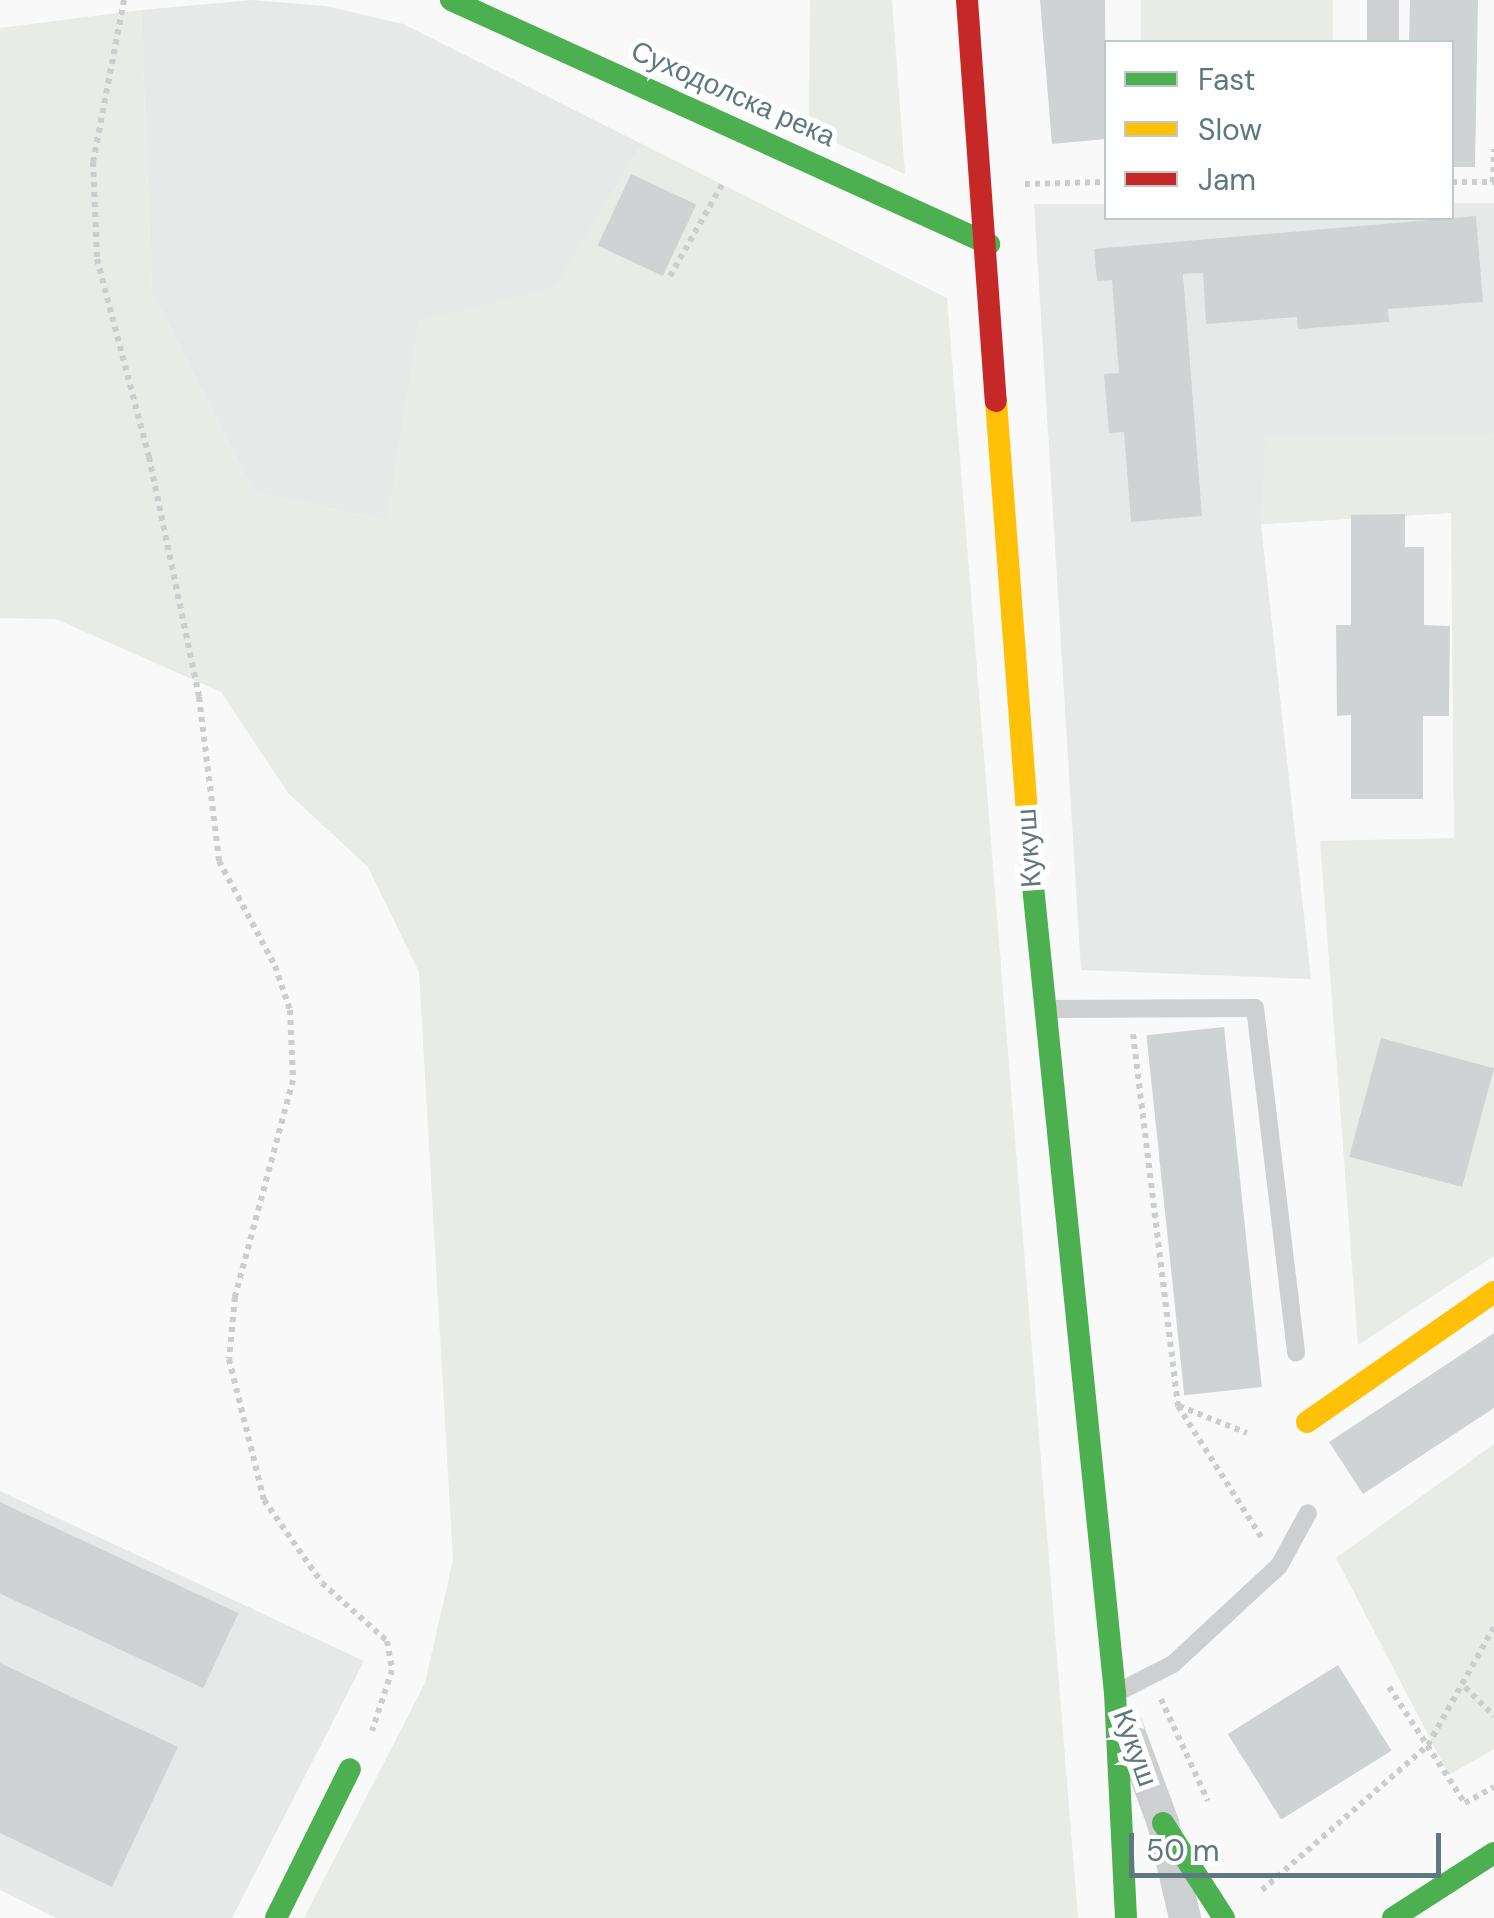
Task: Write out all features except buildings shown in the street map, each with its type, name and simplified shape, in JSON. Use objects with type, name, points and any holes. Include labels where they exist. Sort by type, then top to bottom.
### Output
[{"type":"street","name":"Суходолска река","points":[[451,0],[989,244]]},
{"type":"street","name":"Кукуш","points":[[967,0],[989,244],[1043,1008],[1115,1694],[1126,1918]]},
{"type":"street","points":[[1382,40],[1383,0]]},
{"type":"street","points":[[1307,1422],[1494,1292]]},
{"type":"street","name":"Кукуш","points":[[1115,1694],[1163,1823],[1185,1918]]},
{"type":"street","points":[[276,1918],[350,1769]]},
{"type":"street","points":[[1163,1823],[1224,1918]]},
{"type":"street","points":[[1394,1918],[1494,1853]]},
{"type":"street","points":[[1372,1918],[1435,1891]]},
{"type":"lane","points":[[1043,1008],[1255,1008],[1296,1353]]},
{"type":"lane","points":[[1115,1694],[1173,1664],[1279,1566],[1308,1512]]},
{"type":"path","points":[[124,0],[92,162],[97,260],[149,457],[200,697],[219,861],[275,966],[290,1010],[294,1080],[235,1297],[228,1359],[264,1500],[322,1583],[387,1641],[392,1670],[383,1712],[350,1769]]},
{"type":"path","points":[[1454,182],[1494,182],[1494,149]]},
{"type":"path","points":[[984,185],[1104,182]]},
{"type":"path","points":[[670,276],[722,185]]},
{"type":"path","points":[[1130,1008],[1178,1406],[1279,1566]]},
{"type":"path","points":[[1178,1406],[1247,1433]]},
{"type":"path","points":[[1253,1897],[1428,1746],[1465,1687],[1494,1627]]},
{"type":"path","points":[[1150,1676],[1213,1812]]},
{"type":"path","points":[[1390,1687],[1465,1804],[1494,1787]]},
{"type":"path","points":[[1465,1687],[1494,1716]]},
{"type":"shaded area","points":[[252,0],[326,6],[403,24],[642,144],[556,288],[419,322],[388,521],[254,492],[152,293],[141,10]]},
{"type":"shaded area","points":[[810,0],[892,0],[905,174],[809,131]]},
{"type":"shaded area","points":[[1141,0],[1333,0],[1333,40],[1141,40]]},
{"type":"shaded area","points":[[141,10],[152,293],[254,492],[388,521],[419,321],[556,287],[642,144],[947,298],[1078,1918],[304,1918],[425,1683],[453,1560],[419,972],[368,867],[288,793],[221,692],[56,619],[0,618],[0,28]]},
{"type":"shaded area","points":[[1454,203],[1494,203],[1494,510],[1261,524],[1311,979],[1081,970],[1034,204],[1104,204],[1104,220],[1454,220]]},
{"type":"shaded area","points":[[1494,434],[1494,1256],[1358,1345],[1320,841],[1454,838],[1451,513],[1261,524],[1265,437]]},
{"type":"shaded area","points":[[1494,1444],[1494,1749],[1449,1775],[1336,1558]]},
{"type":"shaded area","points":[[0,1491],[364,1661],[232,1918],[56,1918],[0,1890]]},
{"type":"traffic: fast","points":[[451,0],[989,244]]},
{"type":"traffic: fast","points":[[1032,876],[1115,1693],[1126,1918]]},
{"type":"traffic: fast","points":[[276,1918],[350,1769]]},
{"type":"traffic: fast","points":[[1163,1823],[1224,1918]]},
{"type":"traffic: fast","points":[[1393,1918],[1494,1853]]},
{"type":"traffic: slow","points":[[996,401],[1032,876]]},
{"type":"traffic: slow","points":[[1307,1422],[1494,1292]]},
{"type":"traffic: jam","points":[[967,0],[996,401]]}]
